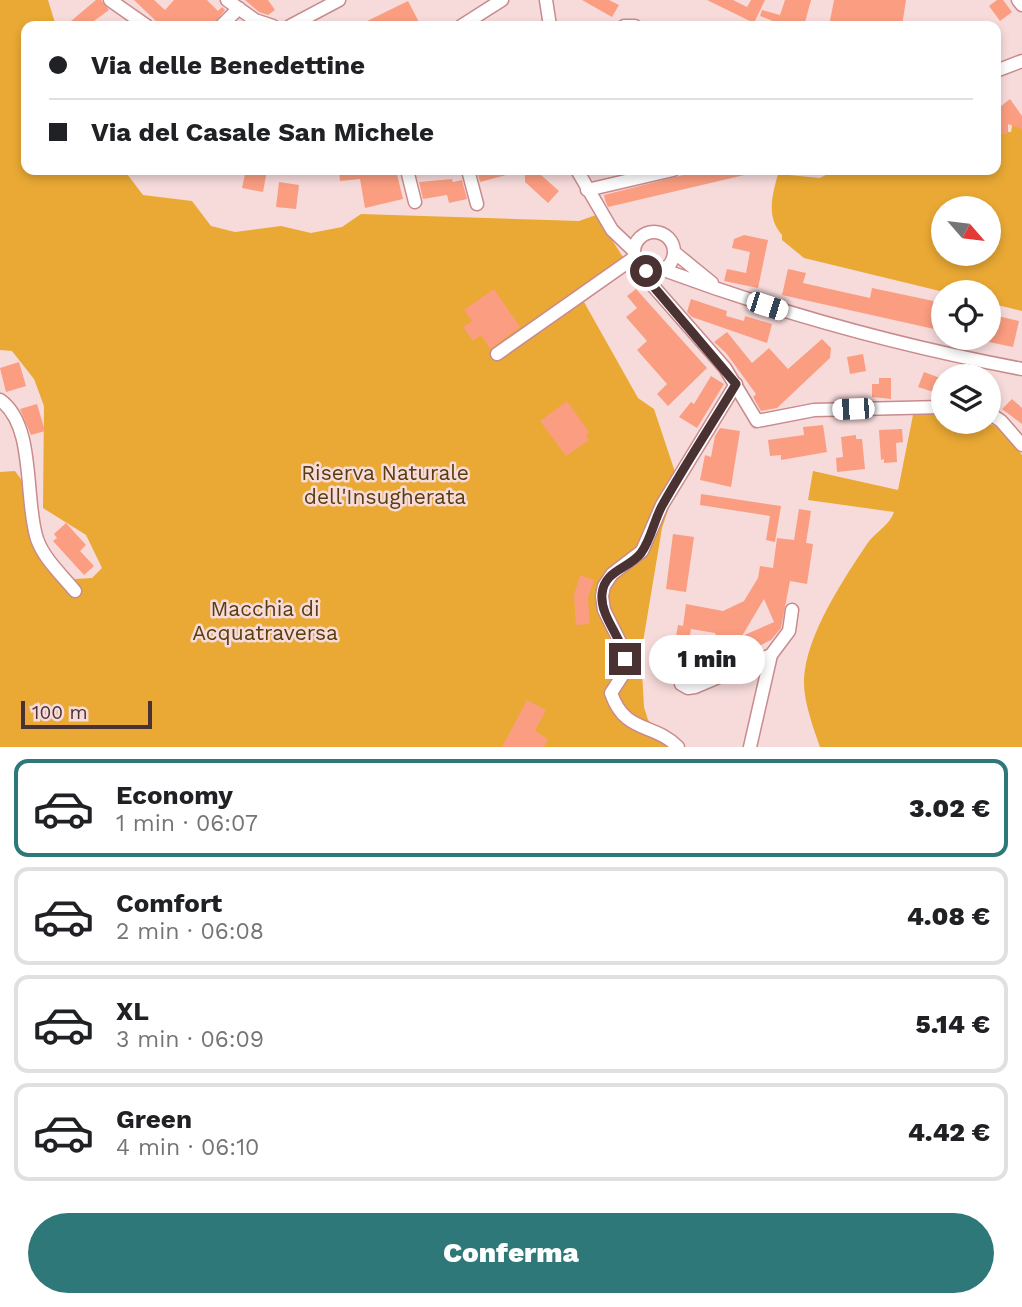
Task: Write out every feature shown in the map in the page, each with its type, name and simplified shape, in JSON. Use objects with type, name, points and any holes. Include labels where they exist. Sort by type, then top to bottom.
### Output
[{"type":"street","points":[[110,0],[140,21]]},
{"type":"street","points":[[227,0],[258,21]]},
{"type":"street","points":[[299,21],[339,0]]},
{"type":"street","points":[[469,21],[502,0]]},
{"type":"street","points":[[546,0],[549,21]]},
{"type":"street","points":[[1018,0],[1022,5]]},
{"type":"street","points":[[226,21],[239,8]]},
{"type":"street","points":[[1001,69],[1022,61]]},
{"type":"street","points":[[408,175],[415,202]]},
{"type":"street","points":[[469,175],[477,204]]},
{"type":"street","points":[[580,175],[618,237],[635,254],[653,286],[736,384],[753,417],[760,422],[814,410],[931,407]]},
{"type":"street","points":[[587,190],[652,175]]},
{"type":"street","points":[[497,354],[635,254],[640,238],[655,232],[668,237],[674,252],[726,292]]},
{"type":"street","points":[[664,270],[672,261],[674,252]]},
{"type":"street","points":[[646,271],[664,270],[726,292],[879,337],[1022,369]]},
{"type":"street","points":[[678,747],[663,736],[633,724],[616,705],[611,693],[624,673],[625,659],[622,646],[604,610],[602,592],[612,574],[642,551],[662,505],[736,384]]},
{"type":"street","points":[[0,400],[20,427],[38,540],[75,591]]},
{"type":"street","points":[[1001,421],[1022,445]]},
{"type":"street","points":[[750,747],[771,655],[789,631],[792,610]]},
{"type":"street","points":[[681,684],[688,688],[695,687],[771,655]]},
{"type":"green space","name":"Riserva Naturale dell'Insugherata","points":[[0,0],[48,0],[54,21],[21,21],[21,175],[128,175],[143,195],[192,201],[211,226],[235,232],[281,226],[311,233],[342,227],[361,214],[579,221],[596,215],[630,268],[584,302],[638,398],[654,409],[678,481],[662,528],[641,654],[644,707],[648,720],[673,747],[0,747],[0,472],[15,471],[26,486],[34,543],[58,580],[92,578],[102,568],[86,535],[43,508],[44,406],[34,379],[12,351],[0,350]]},
{"type":"green space","points":[[1013,121],[1022,128],[1022,311],[1001,306],[1001,280],[931,280],[931,289],[804,258],[782,240],[772,214],[772,198],[778,175],[820,178],[826,175],[1001,175],[1001,131],[1011,132]]},
{"type":"green space","points":[[914,410],[931,410],[931,434],[1001,434],[1001,431],[1022,455],[1022,747],[820,747],[805,696],[804,679],[811,644],[827,608],[847,574],[870,540],[894,512],[808,500],[813,471],[898,490]]},
{"type":"building","points":[[96,0],[101,0],[109,10],[94,21],[71,21]]},
{"type":"building","points":[[134,0],[154,0],[165,10],[174,0],[207,0],[218,11],[222,7],[225,10],[216,21],[156,21]]},
{"type":"building","points":[[245,0],[268,0],[275,10],[268,15],[259,12]]},
{"type":"building","points":[[582,0],[609,0],[619,5],[612,17]]},
{"type":"building","points":[[707,0],[733,0],[747,7],[751,0],[765,0],[755,21]]},
{"type":"building","points":[[785,0],[811,0],[805,21],[773,21],[760,16],[762,10],[780,15]]},
{"type":"building","points":[[834,0],[906,0],[903,21],[830,21]]},
{"type":"building","points":[[997,0],[1003,0],[1012,12],[1000,21],[989,6]]},
{"type":"building","points":[[408,1],[418,21],[367,21]]},
{"type":"building","points":[[1010,99],[1022,116],[1022,129],[1008,124],[1008,134],[1001,134],[1001,106]]},
{"type":"building","points":[[245,175],[266,175],[263,192],[242,188]]},
{"type":"building","points":[[339,175],[397,175],[403,199],[365,208],[360,179],[340,181]]},
{"type":"building","points":[[478,175],[507,175],[480,182]]},
{"type":"building","points":[[525,175],[541,175],[559,191],[548,203],[525,182]]},
{"type":"building","points":[[683,175],[744,175],[608,207],[604,195]]},
{"type":"building","points":[[452,179],[453,182],[462,180],[467,199],[449,203],[447,195],[423,199],[419,182]]},
{"type":"building","points":[[279,182],[299,185],[296,209],[276,207]]},
{"type":"building","points":[[744,235],[768,240],[758,288],[724,281],[727,269],[746,273],[750,252],[732,248],[734,239]]},
{"type":"building","points":[[788,269],[806,273],[803,283],[870,298],[872,288],[931,300],[931,328],[782,295]]},
{"type":"building","points":[[494,289],[520,327],[490,349],[481,335],[473,341],[463,327],[472,321],[464,310]]},
{"type":"building","points":[[636,289],[707,368],[668,406],[657,394],[667,384],[637,350],[647,341],[626,317],[637,308],[627,296]]},
{"type":"building","points":[[691,299],[727,311],[726,316],[744,321],[745,316],[772,324],[767,343],[692,317],[687,312]]},
{"type":"building","points":[[1001,317],[1019,321],[1013,347],[1001,344]]},
{"type":"building","points":[[727,332],[752,363],[769,348],[788,369],[822,339],[831,348],[830,358],[777,408],[761,411],[753,397],[756,394],[726,353],[714,342]]},
{"type":"building","points":[[863,354],[866,371],[850,374],[847,357]]},
{"type":"building","points":[[19,362],[26,386],[6,392],[0,368]]},
{"type":"building","points":[[924,372],[931,375],[931,391],[918,387]]},
{"type":"building","points":[[711,376],[724,384],[697,428],[679,417],[691,402],[694,404]]},
{"type":"building","points":[[879,378],[891,378],[891,399],[872,397],[872,384],[879,384]]},
{"type":"building","points":[[1012,399],[1022,408],[1022,424],[1002,409]]},
{"type":"building","points":[[567,401],[589,432],[586,435],[589,440],[566,456],[540,421]]},
{"type":"building","points":[[37,404],[45,431],[31,435],[20,409]]},
{"type":"building","points":[[823,425],[827,452],[781,460],[781,455],[770,456],[768,440],[804,435],[803,427]]},
{"type":"building","points":[[720,428],[740,431],[731,487],[700,480],[705,455],[711,457],[715,436]]},
{"type":"building","points":[[902,429],[903,442],[896,443],[897,462],[884,463],[884,459],[881,460],[879,430]]},
{"type":"building","points":[[856,435],[856,439],[862,439],[865,469],[837,472],[836,458],[843,457],[841,437]]},
{"type":"building","points":[[701,494],[781,506],[775,542],[766,540],[770,516],[700,505]]},
{"type":"building","points":[[799,509],[811,511],[806,543],[813,544],[807,584],[790,581],[781,628],[771,640],[693,678],[687,672],[670,669],[678,625],[683,626],[686,604],[723,611],[744,601],[758,578],[760,566],[773,568],[777,538],[794,540]],"holes":[[[764,599],[774,622],[742,636]],[[691,629],[715,633],[722,649],[685,665]]]},
{"type":"building","points":[[66,523],[86,545],[80,551],[94,566],[84,575],[53,541],[57,538],[54,534]]},
{"type":"building","points":[[673,534],[694,537],[686,592],[666,589]]},
{"type":"building","points":[[580,575],[594,580],[588,598],[590,624],[576,625],[574,595]]},
{"type":"building","points":[[527,700],[546,710],[535,731],[548,739],[544,747],[502,747]]},
{"type":"route","points":[[625,659],[622,646],[604,610],[604,586],[612,574],[633,561],[642,551],[662,505],[736,384],[684,319],[653,286],[646,271]]},
{"type":"park label","name":"Macchia di Acquatraversa","points":[[265,621]]}]
